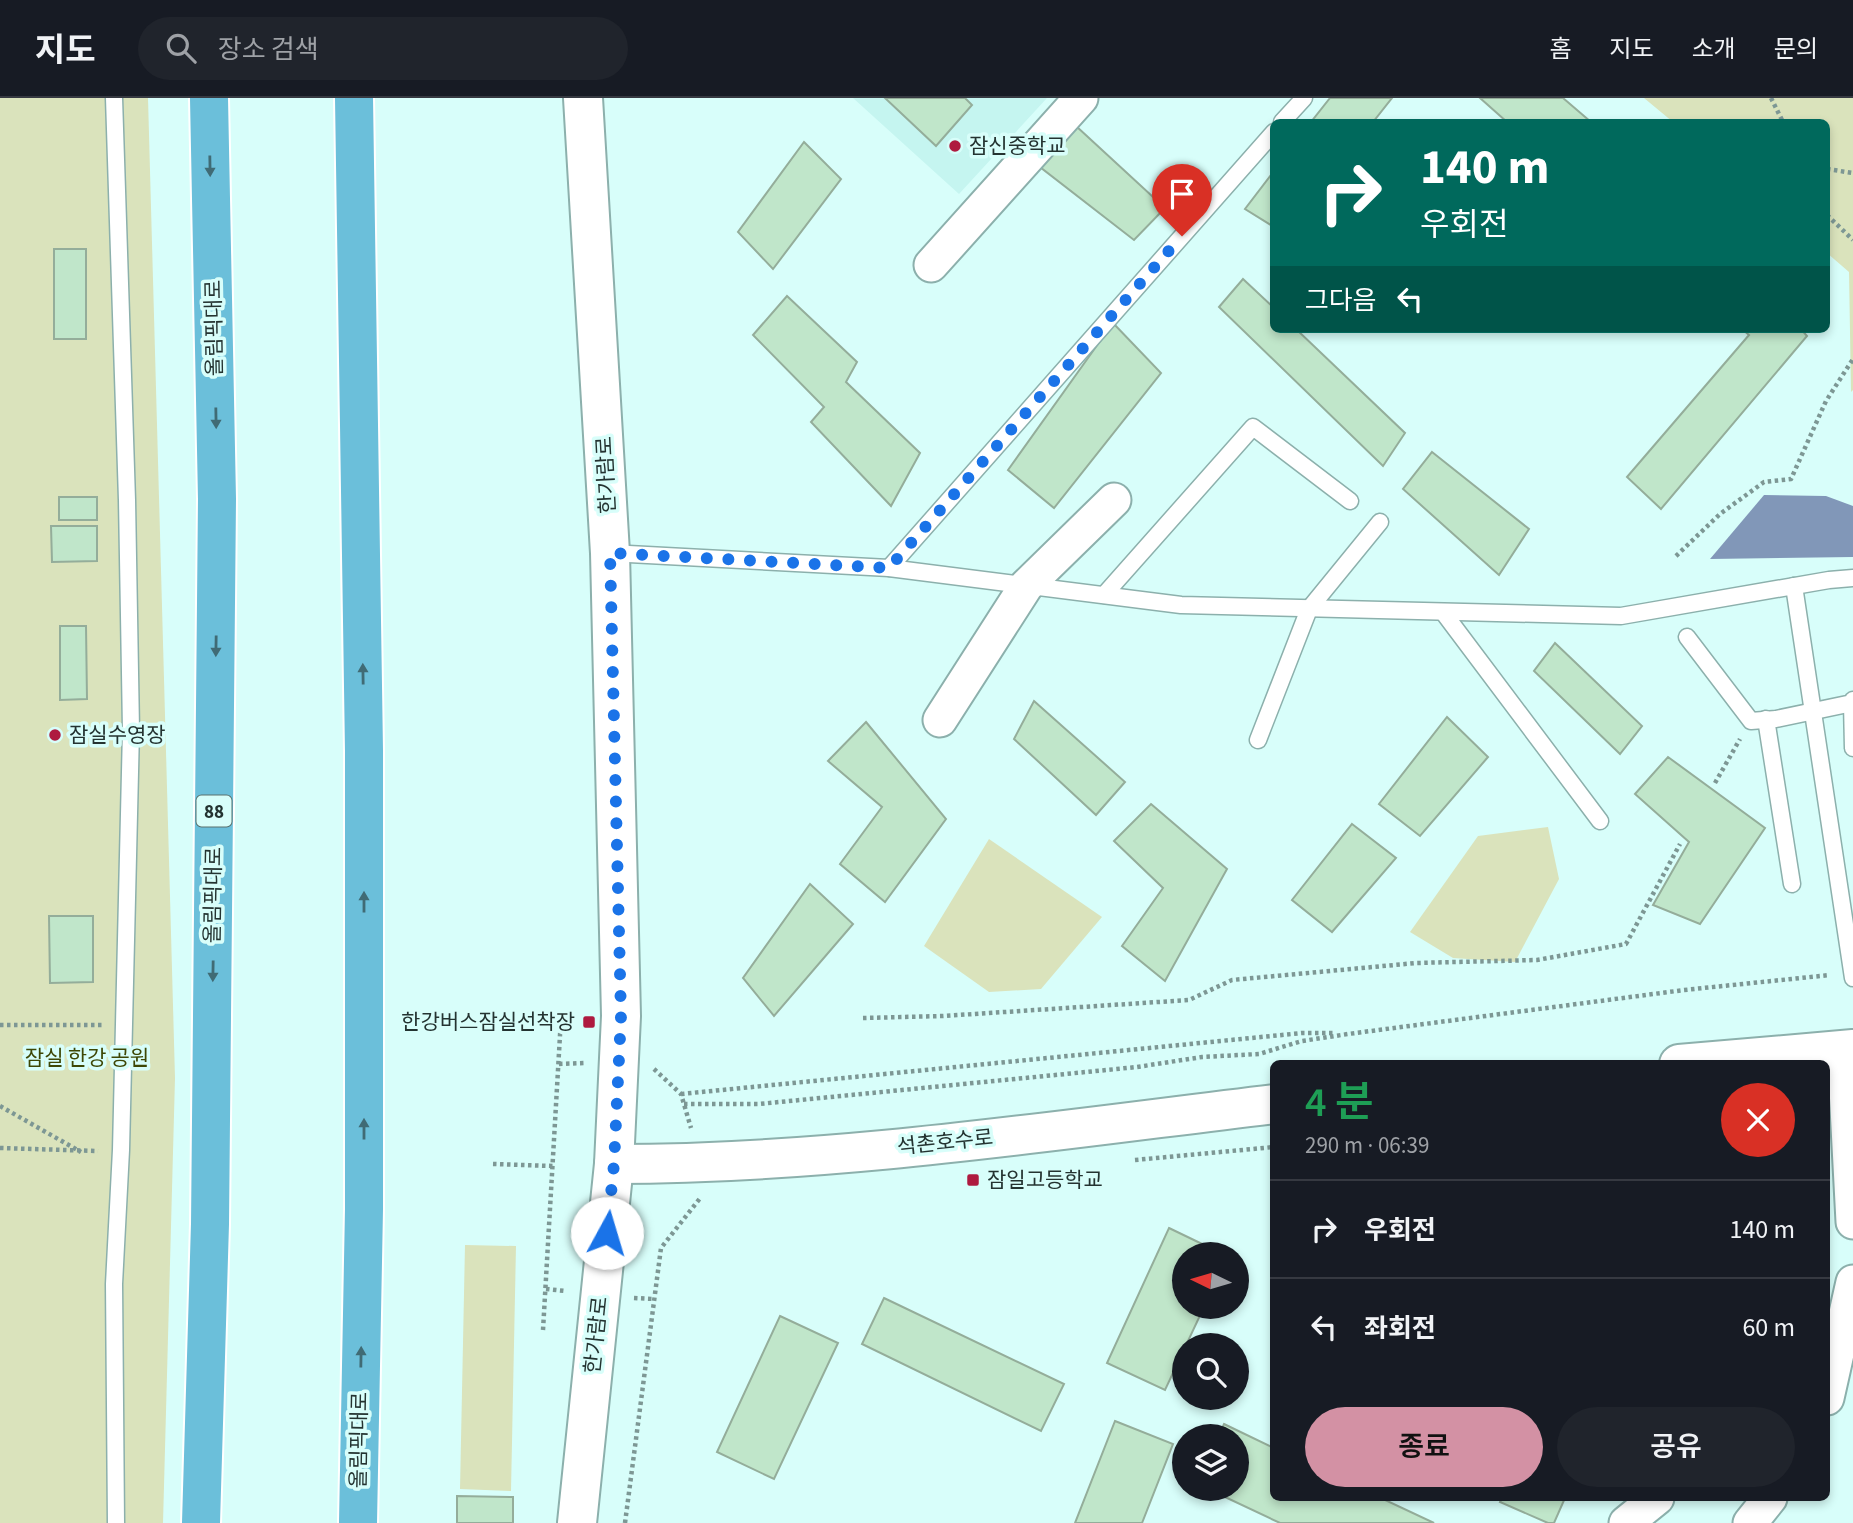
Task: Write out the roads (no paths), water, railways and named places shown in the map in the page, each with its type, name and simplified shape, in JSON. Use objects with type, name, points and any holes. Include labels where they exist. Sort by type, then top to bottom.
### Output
[{"type":"highway","name":"올림픽대로","points":[[201,1523],[210,1224],[217,499],[209,98]]},
{"type":"highway","name":"올림픽대로","points":[[355,98],[364,751],[364,1209],[358,1523]]},
{"type":"street","name":"한가람로","points":[[578,1523],[614,1164],[621,1016],[610,553],[583,98]]},
{"type":"street","points":[[931,265],[1081,98]]},
{"type":"street","points":[[940,720],[1026,586],[1114,500]]},
{"type":"street","points":[[1770,1060],[1849,1049],[1853,1222]]},
{"type":"street","name":"석촌호수로","points":[[614,1164],[667,1164],[876,1150],[1270,1104]]},
{"type":"street","points":[[1830,1385],[1853,1282]]},
{"type":"street","points":[[1626,1523],[1653,1501]]},
{"type":"street","points":[[1750,1523],[1768,1501]]},
{"type":"lane","points":[[114,98],[127,486],[131,730],[114,1284],[117,1523]]},
{"type":"lane","points":[[1286,119],[1304,98]]},
{"type":"lane","points":[[889,568],[1270,137]]},
{"type":"lane","points":[[1104,595],[1253,427],[1350,501]]},
{"type":"lane","points":[[1258,740],[1309,609],[1380,522]]},
{"type":"lane","points":[[610,553],[889,568],[1181,606],[1621,616],[1853,578]]},
{"type":"lane","points":[[1794,586],[1853,975]]},
{"type":"lane","points":[[1443,612],[1600,821]]},
{"type":"lane","points":[[1687,638],[1758,720],[1792,884]]},
{"type":"lane","points":[[1758,720],[1852,702],[1853,748]]},
{"type":"place","name":"잠신중학교","points":[[955,146]]},
{"type":"place","name":"잠실수영장","points":[[55,735]]},
{"type":"place","name":"한강버스잠실선착장","points":[[589,1022]]},
{"type":"place","name":"잠일고등학교","points":[[973,1180]]},
{"type":"park label","name":"잠실 한강 공원","points":[[87,1058]]}]
